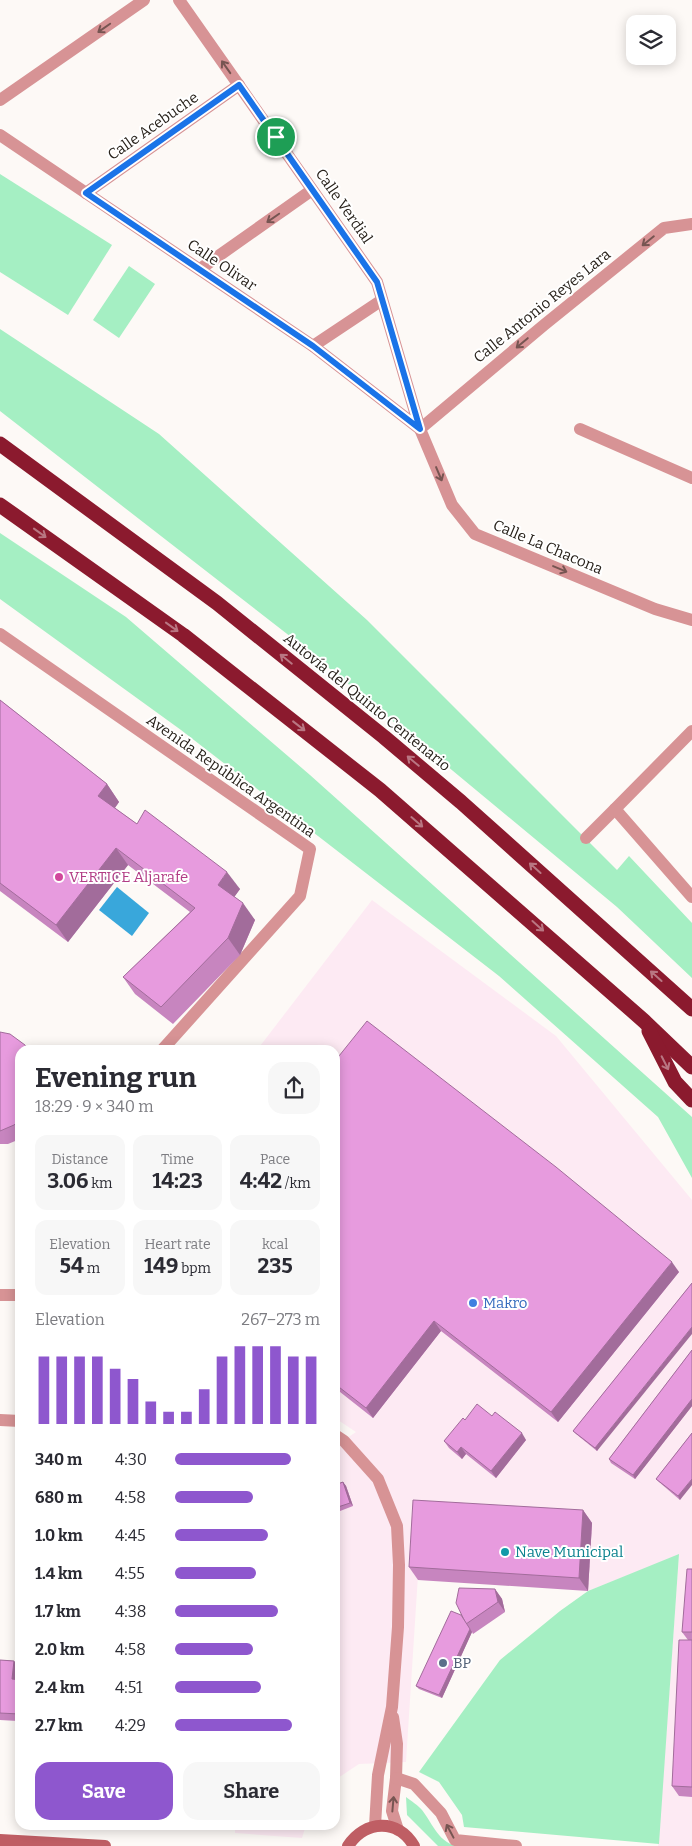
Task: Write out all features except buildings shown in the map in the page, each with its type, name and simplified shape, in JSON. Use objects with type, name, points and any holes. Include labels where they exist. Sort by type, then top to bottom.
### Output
[{"type":"highway","name":"Autovía del Quinto Centenario","points":[[0,444],[217,603],[377,731],[462,802],[692,1009]]},
{"type":"highway","points":[[0,505],[183,636],[380,790],[488,882],[644,1020],[692,1067]]},
{"type":"highway","points":[[644,1020],[675,1082],[692,1100]]},
{"type":"main road","points":[[348,1846],[353,1838],[363,1830],[375,1826],[387,1826],[398,1830],[410,1839],[414,1846]]},
{"type":"main road","points":[[0,1840],[105,1846]]},
{"type":"street","points":[[0,100],[144,0]]},
{"type":"street","name":"Calle Verdial","points":[[179,0],[377,282],[420,429]]},
{"type":"street","name":"Calle Acebuche","points":[[86,193],[239,85]]},
{"type":"street","name":"Calle Olivar","points":[[0,135],[313,346],[420,429]]},
{"type":"street","points":[[200,269],[312,190]]},
{"type":"street","name":"Calle Antonio Reyes Lara","points":[[420,429],[664,228],[692,224]]},
{"type":"street","points":[[313,346],[382,300]]},
{"type":"street","name":"Calle La Chacona","points":[[420,429],[452,504],[475,534],[655,609],[692,620]]},
{"type":"street","points":[[580,429],[692,478]]},
{"type":"street","name":"Avenida República Argentina","points":[[0,634],[310,849],[300,896],[166,1045]]},
{"type":"street","points":[[586,838],[692,730]]},
{"type":"street","points":[[614,809],[692,897]]},
{"type":"street","points":[[0,1295],[15,1295]]},
{"type":"street","points":[[0,1420],[15,1420]]},
{"type":"street","points":[[340,1438],[378,1479],[397,1526],[399,1611],[392,1707],[378,1775],[375,1826]]},
{"type":"street","points":[[392,1707],[397,1744],[396,1778],[392,1811],[398,1830]]},
{"type":"street","points":[[396,1778],[414,1784],[441,1813],[455,1840],[516,1846]]},
{"type":"shaded area","points":[[372,900],[556,1036],[692,1200],[692,1846],[658,1846],[679,1555],[588,1591],[591,1523],[422,1513],[406,1762],[359,1764],[340,1777],[340,1443],[356,1432],[340,1421],[340,1045],[261,1045]]},
{"type":"shaded area","points":[[235,1830],[304,1830],[302,1838],[235,1833]]},
{"type":"green space","points":[[0,174],[112,245],[68,315],[0,272]]},
{"type":"green space","points":[[129,266],[155,284],[119,338],[93,320]]},
{"type":"green space","points":[[0,329],[159,434],[367,620],[617,870],[629,856],[692,923],[692,978],[617,907],[300,644],[0,411]]},
{"type":"green space","points":[[0,533],[126,617],[310,775],[692,1117],[692,1178],[658,1117],[499,976],[181,730],[0,599]]},
{"type":"green space","points":[[679,1554],[659,1844],[464,1827],[462,1815],[439,1782],[419,1772],[500,1660],[560,1611],[588,1591]]},
{"type":"green space","points":[[406,1797],[422,1810],[446,1842],[459,1846],[438,1846],[407,1815]]},
{"type":"water","points":[[117,887],[149,913],[132,936],[99,910]]},
{"type":"place","name":"VERTICE Aljarafe","points":[[59,877]]},
{"type":"place","name":"Makro","points":[[473,1303]]},
{"type":"place","name":"Nave Municipal","points":[[505,1552]]},
{"type":"place","name":"BP","points":[[443,1663]]},
{"type":"route","points":[[239,85],[276,137],[377,282],[420,429],[313,346],[86,193],[239,85]]}]
